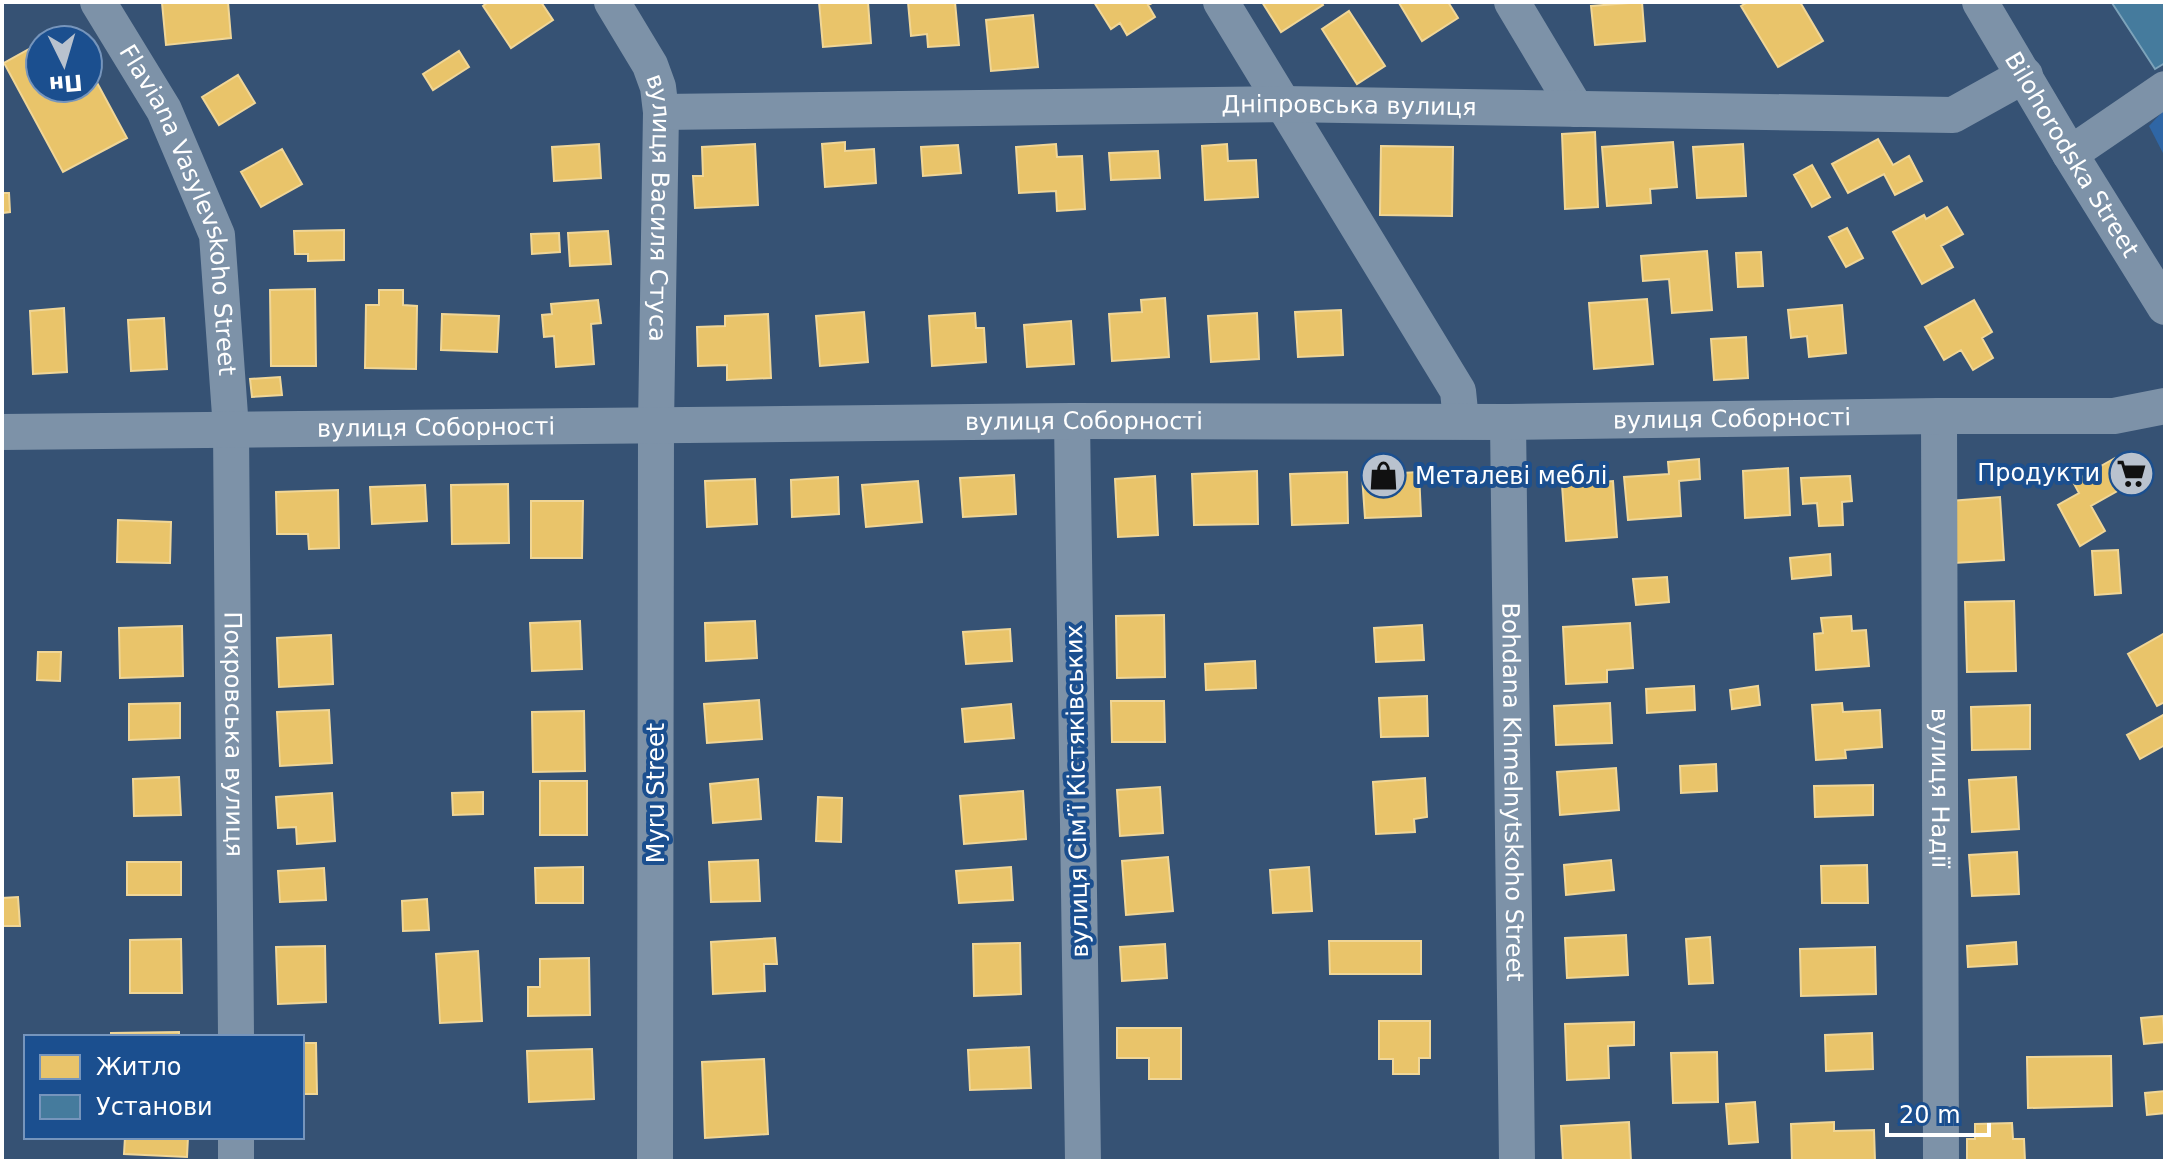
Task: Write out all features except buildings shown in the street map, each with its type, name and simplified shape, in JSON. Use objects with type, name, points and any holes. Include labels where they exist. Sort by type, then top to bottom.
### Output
[{"type":"street","name":"Flaviana Vasylevskoho Street","points":[[98,2],[164,110],[217,235],[231,429]]},
{"type":"street","name":"вулиця Василя Стуса","points":[[612,2],[650,65],[658,87],[661,112],[656,425]]},
{"type":"street","points":[[1221,2],[1458,391],[1461,421]]},
{"type":"street","points":[[1512,2],[1576,109]]},
{"type":"street","name":"Bilohorodska Street","points":[[1980,2],[2165,307]]},
{"type":"street","name":"Дніпровська вулиця","points":[[661,112],[1283,104],[1953,115],[2025,75]]},
{"type":"street","points":[[2070,154],[2165,89]]},
{"type":"street","name":"вулиця Соборності","points":[[2,432],[1072,421],[1508,422],[2114,416],[2165,406]]},
{"type":"street","name":"вулиця Надії","points":[[1939,416],[1941,1161]]},
{"type":"street","name":"вулиця Сімʼї Кістяківських","points":[[1072,421],[1083,1161]]},
{"type":"street","name":"Bohdana Khmelnytskoho Street","points":[[1508,422],[1517,1161]]},
{"type":"street","name":"Myru Street","points":[[655,1161],[656,425]]},
{"type":"street","name":"Покровська вулиця","points":[[231,429],[236,1035]]},
{"type":"street","points":[[236,1139],[236,1161]]},
{"type":"shaded area","points":[[2165,109],[2165,157],[2149,126]]},
{"type":"place","name":"Продукти","points":[[2131,473]]},
{"type":"place","name":"Металеві меблі","points":[[1384,476]]}]
